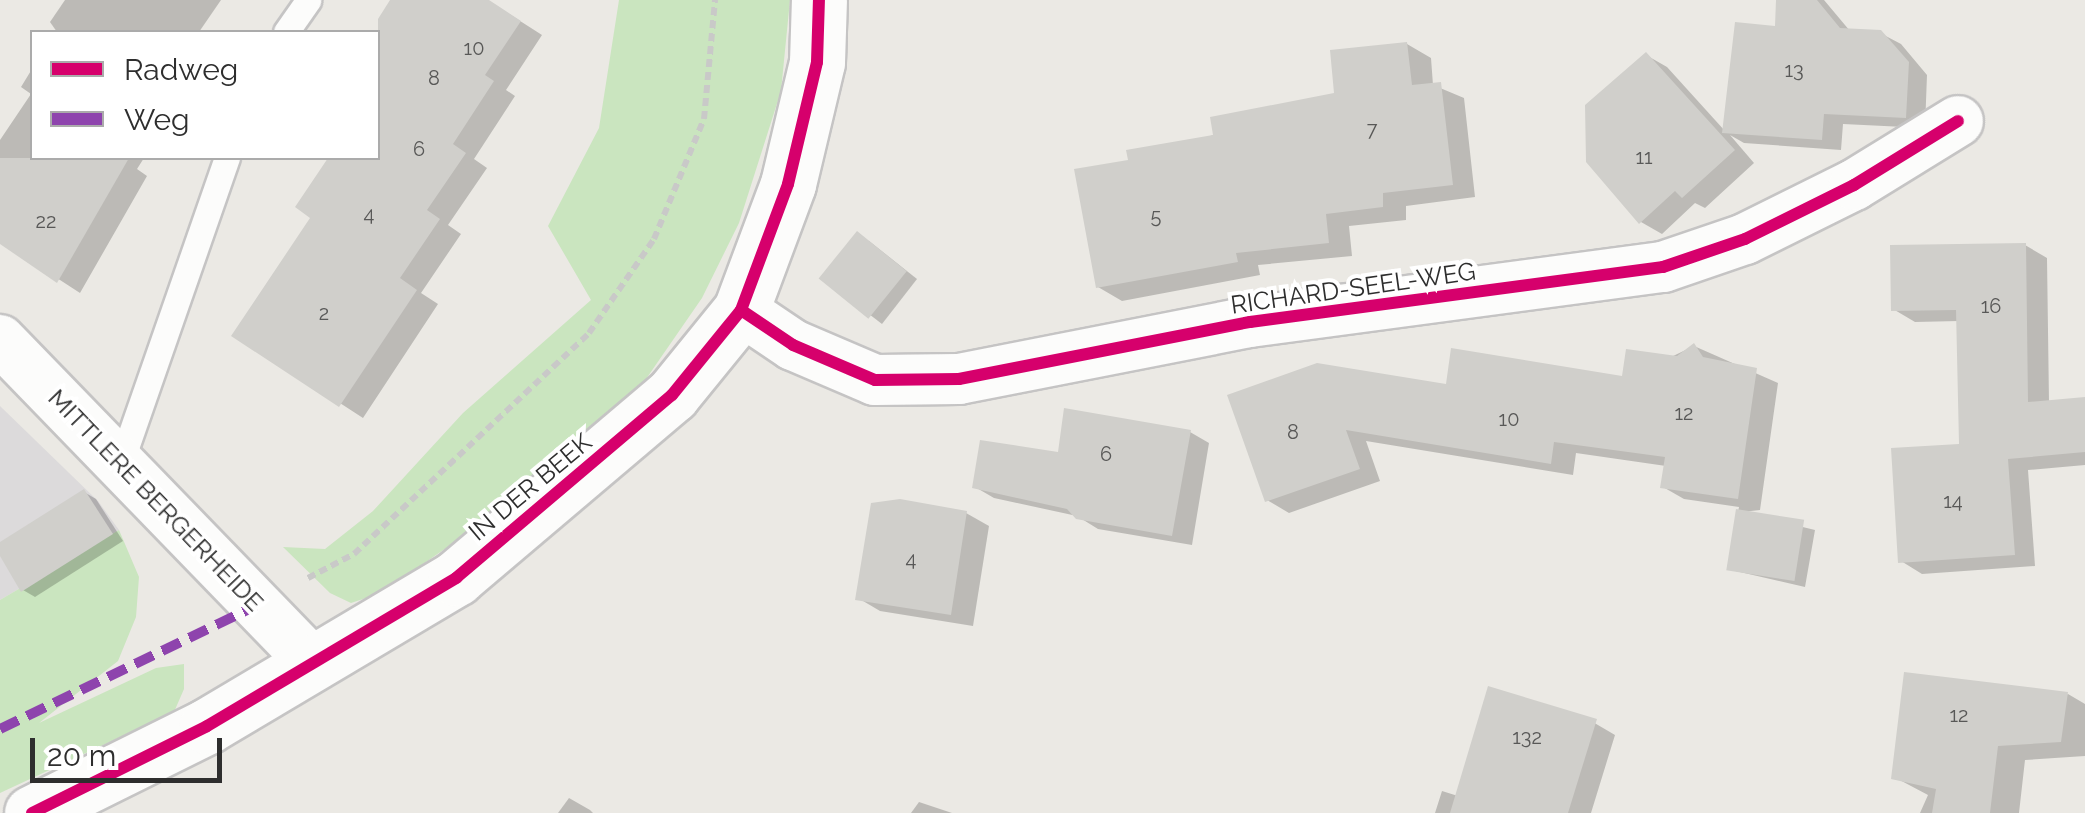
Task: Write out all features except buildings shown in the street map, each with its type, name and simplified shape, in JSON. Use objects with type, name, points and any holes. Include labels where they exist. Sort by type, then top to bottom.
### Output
[{"type":"street","name":"IN DER BEEK","points":[[32,813],[207,726],[456,578],[584,474],[672,395],[741,310],[788,184],[817,62],[819,0]]},
{"type":"street","name":"RICHARD-SEEL-WEG","points":[[741,310],[793,344],[874,380],[959,380],[1250,322],[1663,267],[1776,224],[1958,121]]},
{"type":"street","name":"MITTLERE BERGERHEIDE","points":[[0,340],[122,459],[311,661]]},
{"type":"lane","points":[[287,30],[308,0]]},
{"type":"lane","points":[[122,459],[226,160]]},
{"type":"path","points":[[256,606],[354,554],[589,333],[654,239],[704,119],[715,0]]},
{"type":"shaded area","points":[[0,406],[98,501],[119,530],[0,600]]},
{"type":"green space","points":[[619,0],[790,0],[781,91],[739,223],[702,298],[646,379],[478,526],[381,593],[351,603],[330,593],[283,547],[325,549],[373,511],[463,413],[591,300],[548,226],[599,128]]},
{"type":"green space","points":[[119,530],[139,577],[136,617],[118,661],[39,723],[156,668],[184,664],[184,689],[174,712],[0,793],[0,600]]},
{"type":"marked path","points":[[0,729],[256,606]]},
{"type":"cycle path","points":[[32,813],[207,726],[456,578],[672,395],[741,310],[788,184],[817,62],[819,0]]},
{"type":"cycle path","points":[[741,310],[793,345],[875,380],[959,379],[1250,322],[1663,267],[1745,239],[1854,185],[1958,121]]}]
